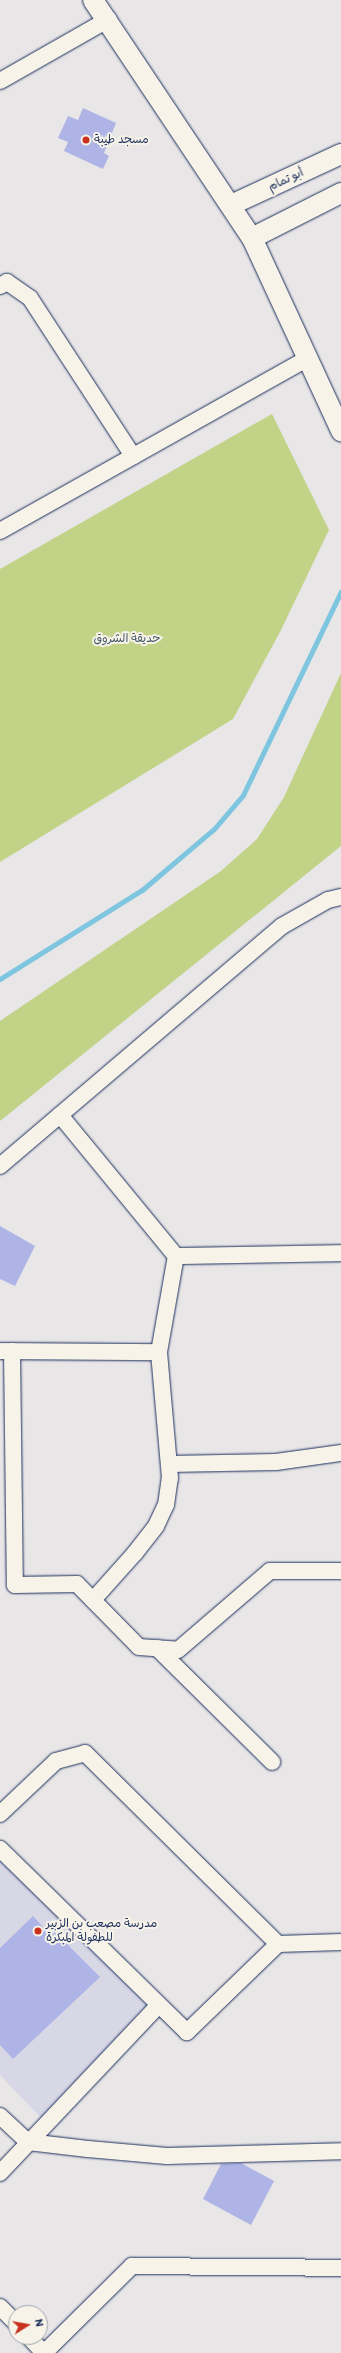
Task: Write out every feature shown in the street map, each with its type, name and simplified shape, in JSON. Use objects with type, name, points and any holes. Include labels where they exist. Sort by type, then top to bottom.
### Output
[{"type":"street","points":[[94,0],[109,19],[252,238],[341,431]]},
{"type":"street","points":[[0,81],[109,19]]},
{"type":"street","name":"أبو تمام","points":[[231,205],[341,154]]},
{"type":"street","points":[[252,238],[341,193]]},
{"type":"street","points":[[0,286],[7,282],[30,298],[133,456]]},
{"type":"street","points":[[0,531],[308,358]]},
{"type":"street","points":[[0,1166],[282,926],[328,900],[341,897]]},
{"type":"street","points":[[60,1115],[176,1256],[159,1352],[169,1464],[166,1505],[156,1526],[93,1600]]},
{"type":"street","points":[[176,1256],[341,1253]]},
{"type":"street","points":[[159,1352],[6,1351],[15,1585],[77,1584],[139,1647],[178,1650],[270,1571],[341,1571]]},
{"type":"street","points":[[169,1464],[276,1462],[341,1453]]},
{"type":"street","points":[[157,1648],[272,1762]]},
{"type":"street","points":[[0,1814],[56,1762],[85,1753],[278,1944]]},
{"type":"street","points":[[0,1849],[187,2032],[278,1944],[341,1942]]},
{"type":"street","points":[[0,2173],[159,2005]]},
{"type":"street","points":[[0,2116],[28,2142],[166,2156],[341,2151]]},
{"type":"street","points":[[36,2345],[44,2353],[132,2266],[341,2268]]},
{"type":"street","points":[[0,2307],[8,2316]]},
{"type":"shaded area","name":"مدرسة مصعب بن الزبير للطفولة المبكرة","points":[[0,1856],[150,2007],[41,2118],[0,2075]]},
{"type":"green space","name":"حديقة الشروق","points":[[272,414],[329,530],[281,630],[233,719],[0,862],[0,569]]},
{"type":"green space","points":[[341,673],[341,846],[0,1121],[0,1021],[221,871],[257,839],[284,797]]},
{"type":"building","name":"مسجد طيبة","points":[[83,108],[116,123],[104,153],[109,156],[103,169],[64,151],[68,142],[58,138],[68,116],[78,120]]},
{"type":"building","points":[[0,1226],[35,1246],[15,1286],[0,1279]]},
{"type":"building","points":[[33,1916],[51,1936],[55,1932],[100,1977],[13,2059],[0,2045],[0,1948]]},
{"type":"building","points":[[241,2163],[274,2181],[251,2225],[203,2199],[221,2164]]},
{"type":"waterway","points":[[0,979],[142,890],[214,829],[243,795],[341,591]]},
{"type":"place","name":"مسجد طيبة","points":[[86,140]]},
{"type":"place","name":"مدرسة مصعب بن الزبير للطفولة المبكرة","points":[[38,1931]]}]
